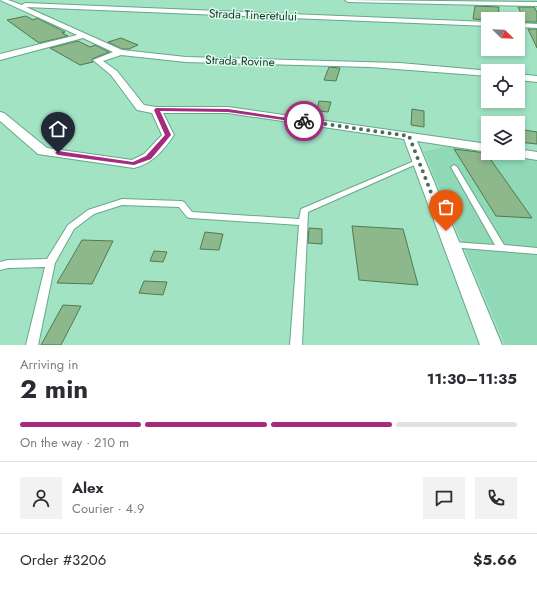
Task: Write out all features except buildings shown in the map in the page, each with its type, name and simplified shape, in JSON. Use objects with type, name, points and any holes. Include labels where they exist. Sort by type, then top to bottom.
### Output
[{"type":"street","name":"Strada Rovine","points":[[2,0],[17,5],[120,52],[152,57],[416,66],[481,72]]},
{"type":"street","points":[[348,0],[537,4]]},
{"type":"street","points":[[435,2],[451,11]]},
{"type":"street","points":[[0,7],[17,5]]},
{"type":"street","name":"Strada Tineretului","points":[[17,5],[481,24]]},
{"type":"street","points":[[458,15],[472,24]]},
{"type":"street","points":[[525,25],[537,26]]},
{"type":"street","points":[[0,57],[83,36]]},
{"type":"street","points":[[120,52],[97,60],[114,73],[141,108],[156,110],[228,110],[481,147]]},
{"type":"street","points":[[525,78],[537,79]]},
{"type":"street","points":[[0,115],[43,151],[134,164],[149,158],[168,135],[156,110]]},
{"type":"street","points":[[409,136],[491,345]]},
{"type":"street","points":[[525,154],[537,156]]},
{"type":"lane","points":[[296,345],[304,211],[419,161]]},
{"type":"lane","points":[[454,167],[500,248]]},
{"type":"lane","points":[[32,345],[50,263],[71,227],[91,212],[122,202],[181,204],[190,216],[303,222]]},
{"type":"lane","points":[[452,245],[537,251]]},
{"type":"lane","points":[[0,266],[8,264],[50,263]]},
{"type":"shaded area","points":[[453,144],[481,149],[481,160],[525,160],[525,156],[537,158],[537,345],[505,345],[424,152]]},
{"type":"way so far","points":[[304,121],[409,136],[446,231]]},
{"type":"route","points":[[58,153],[134,164],[149,158],[168,135],[156,110],[228,110],[304,121]]}]
